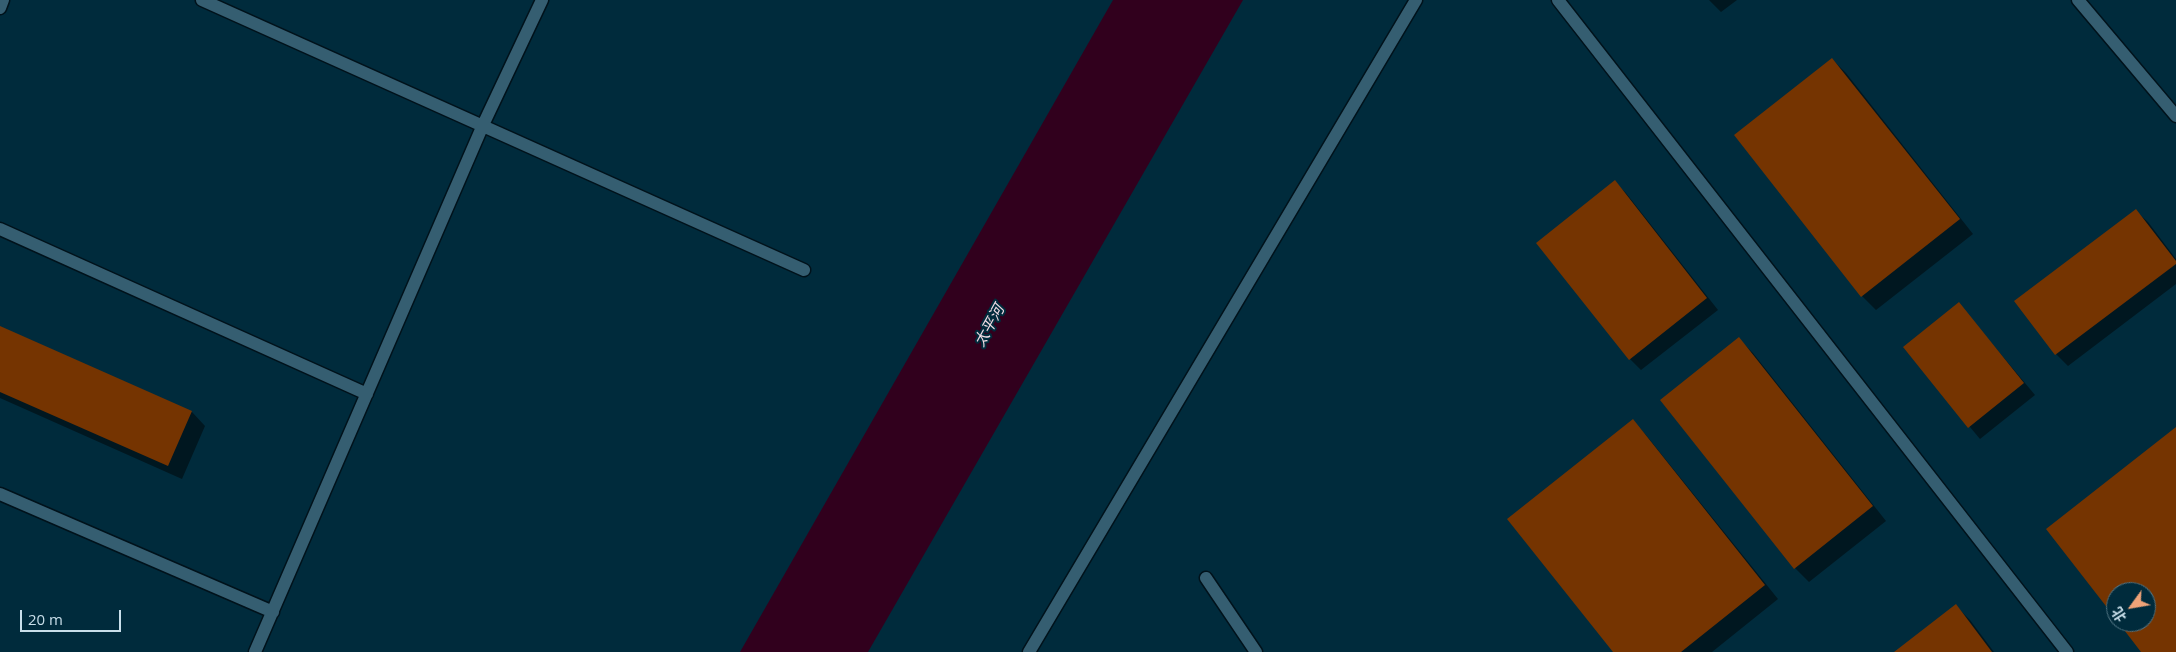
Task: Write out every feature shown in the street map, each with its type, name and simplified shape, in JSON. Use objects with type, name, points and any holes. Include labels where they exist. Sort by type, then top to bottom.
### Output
[{"type":"street","points":[[0,8],[4,0]]},
{"type":"street","points":[[202,0],[804,270]]},
{"type":"street","points":[[256,652],[483,125],[542,0]]},
{"type":"street","points":[[1030,652],[1416,0]]},
{"type":"street","points":[[1558,0],[2066,652]]},
{"type":"street","points":[[2078,0],[2176,116]]},
{"type":"street","points":[[0,229],[367,394]]},
{"type":"street","points":[[0,494],[273,612]]},
{"type":"street","points":[[1206,578],[1256,652]]},
{"type":"water","name":"太平河","points":[[1113,0],[1243,0],[868,652],[740,652]]},
{"type":"building","points":[[1832,58],[1960,219],[1861,297],[1734,135]]},
{"type":"building","points":[[1615,180],[1707,298],[1629,360],[1536,243]]},
{"type":"building","points":[[2136,209],[2176,261],[2176,264],[2055,355],[2014,301]]},
{"type":"building","points":[[1959,302],[2024,383],[1968,428],[1903,347]]},
{"type":"building","points":[[0,326],[192,411],[168,466],[0,392]]},
{"type":"building","points":[[1739,337],[1873,506],[1794,569],[1660,400]]},
{"type":"building","points":[[1633,419],[1765,585],[1681,652],[1613,652],[1507,519]]},
{"type":"building","points":[[2176,427],[2176,652],[2141,652],[2126,632],[2156,632],[2156,582],[2106,582],[2106,606],[2046,529]]},
{"type":"building","points":[[1956,604],[1992,652],[1894,652]]}]
